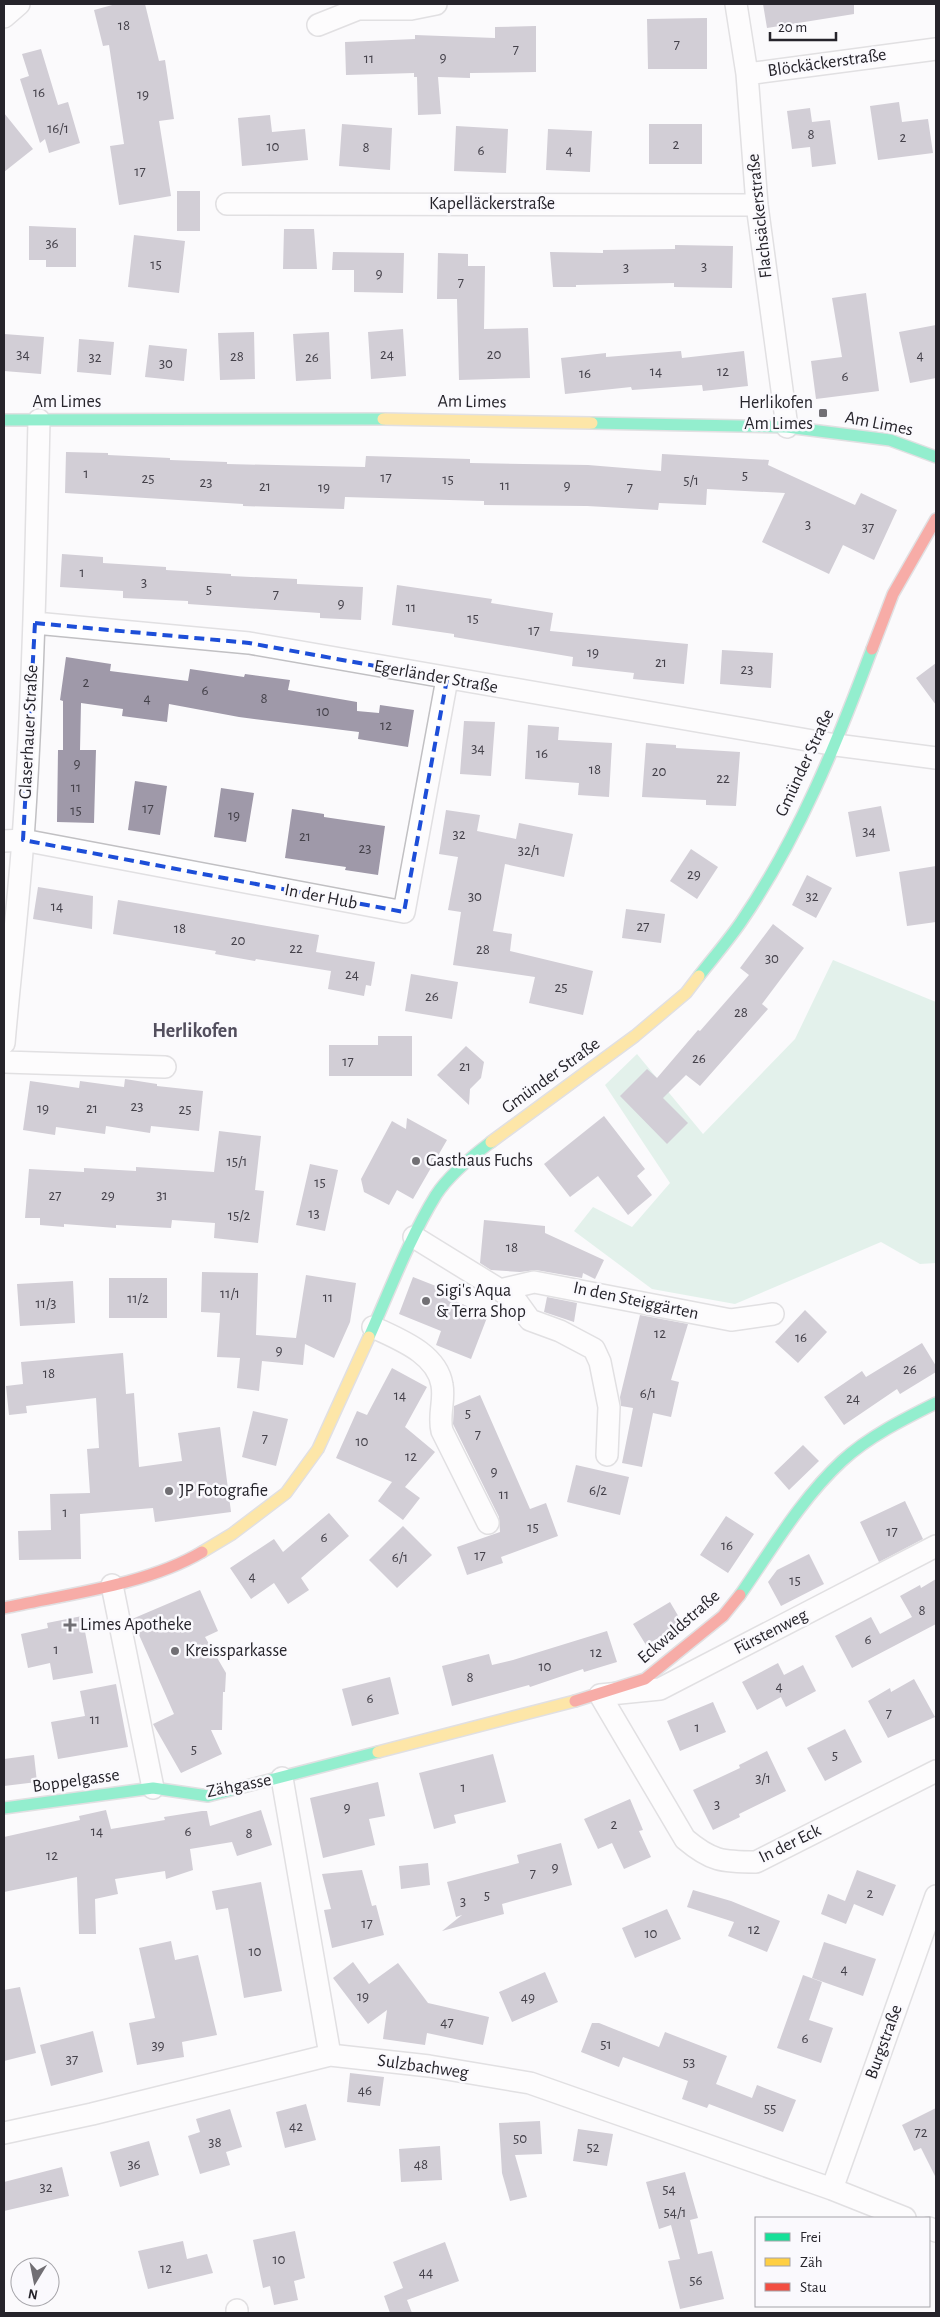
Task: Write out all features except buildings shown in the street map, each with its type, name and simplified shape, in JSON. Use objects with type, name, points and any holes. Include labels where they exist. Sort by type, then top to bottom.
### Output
[{"type":"street","points":[[4,17],[19,4]]},
{"type":"street","points":[[318,24],[358,9],[411,9],[436,4]]},
{"type":"street","name":"Flachsäckerstraße","points":[[736,4],[747,74],[757,205],[787,428]]},
{"type":"street","name":"Blöckäckerstraße","points":[[747,74],[936,49]]},
{"type":"street","name":"Kapelläckerstraße","points":[[227,204],[757,205]]},
{"type":"street","name":"Am Limes","points":[[4,420],[432,419],[787,428],[890,440],[936,456]]},
{"type":"street","name":"Glaserhauer Straße","points":[[4,1043],[13,841],[35,623],[39,420]]},
{"type":"street","name":"Gmünder Straße","points":[[4,1608],[112,1585],[180,1565],[232,1534],[286,1494],[318,1449],[414,1237],[437,1194],[471,1157],[635,1036],[686,993],[740,922],[774,867],[836,745],[893,594],[936,519]]},
{"type":"street","name":"Egerländer Straße","points":[[35,623],[249,644],[836,745],[936,758]]},
{"type":"street","name":"In der Hub","points":[[13,841],[404,912],[447,679]]},
{"type":"street","points":[[4,1062],[165,1067]]},
{"type":"street","points":[[414,1237],[517,1302],[530,1320],[560,1331],[594,1349],[600,1362],[609,1407],[607,1455]]},
{"type":"street","name":"In den Steiggärten","points":[[500,1290],[534,1282],[731,1320],[774,1314]]},
{"type":"street","points":[[373,1327],[412,1346],[432,1363],[442,1383],[443,1402],[439,1418],[442,1431],[488,1523]]},
{"type":"street","name":"Eckwaldstraße","points":[[282,1778],[414,1741],[600,1695],[645,1679],[723,1616],[738,1598],[804,1503],[842,1461],[908,1417],[936,1403]]},
{"type":"street","name":"Fürstenweg","points":[[600,1695],[660,1689],[936,1546]]},
{"type":"street","points":[[112,1585],[153,1788]]},
{"type":"street","name":"In der Eck","points":[[600,1695],[684,1839],[703,1854],[726,1862],[756,1862],[936,1771]]},
{"type":"street","name":"Zähgasse","points":[[153,1788],[208,1796],[282,1778],[330,2056]]},
{"type":"street","name":"Boppelgasse","points":[[4,1808],[153,1788]]},
{"type":"street","name":"Burgstraße","points":[[832,2189],[936,1896]]},
{"type":"street","name":"Sulzbachweg","points":[[4,2133],[92,2114],[330,2056],[429,2066],[530,2083],[832,2189]]},
{"type":"street","points":[[832,2189],[902,2217]]},
{"type":"highlighted area","points":[[35,623],[249,643],[447,679],[404,912],[23,840]]},
{"type":"green space","points":[[833,960],[936,1002],[936,1263],[920,1264],[881,1242],[735,1304],[652,1289],[574,1231],[593,1207],[632,1227],[670,1183],[605,1085],[637,1054],[703,1134],[795,1039]]},
{"type":"traffic: fast","points":[[4,420],[383,419]]},
{"type":"traffic: fast","points":[[592,423],[787,427],[890,440],[936,457]]},
{"type":"traffic: fast","points":[[699,976],[741,922],[781,858],[815,790],[845,720],[872,649]]},
{"type":"traffic: fast","points":[[369,1337],[408,1247],[436,1195],[454,1173],[491,1142]]},
{"type":"traffic: fast","points":[[740,1595],[800,1508],[842,1461],[875,1436],[936,1403]]},
{"type":"traffic: fast","points":[[4,1808],[153,1788],[208,1796],[378,1752]]},
{"type":"traffic: slow","points":[[383,419],[592,423]]},
{"type":"traffic: slow","points":[[491,1142],[635,1036],[686,993],[699,976]]},
{"type":"traffic: slow","points":[[202,1552],[232,1534],[286,1493],[318,1449],[369,1337]]},
{"type":"traffic: slow","points":[[378,1752],[575,1701]]},
{"type":"traffic: jam","points":[[872,649],[893,594],[936,519]]},
{"type":"traffic: jam","points":[[4,1608],[132,1581],[156,1573],[202,1552]]},
{"type":"traffic: jam","points":[[575,1701],[645,1679],[723,1616],[740,1595]]},
{"type":"place","name":"Herlikofen Am Limes","points":[[823,413]]},
{"type":"place","name":"Gasthaus Fuchs","points":[[416,1161]]},
{"type":"place","name":"Sigi's Aqua & Terra Shop","points":[[426,1301]]},
{"type":"place","name":"JP Fotografie","points":[[169,1491]]},
{"type":"place","name":"Limes Apotheke","points":[[70,1625]]},
{"type":"place","name":"Kreissparkasse","points":[[175,1651]]},
{"type":"district","name":"Herlikofen","points":[[195,1031]]}]
